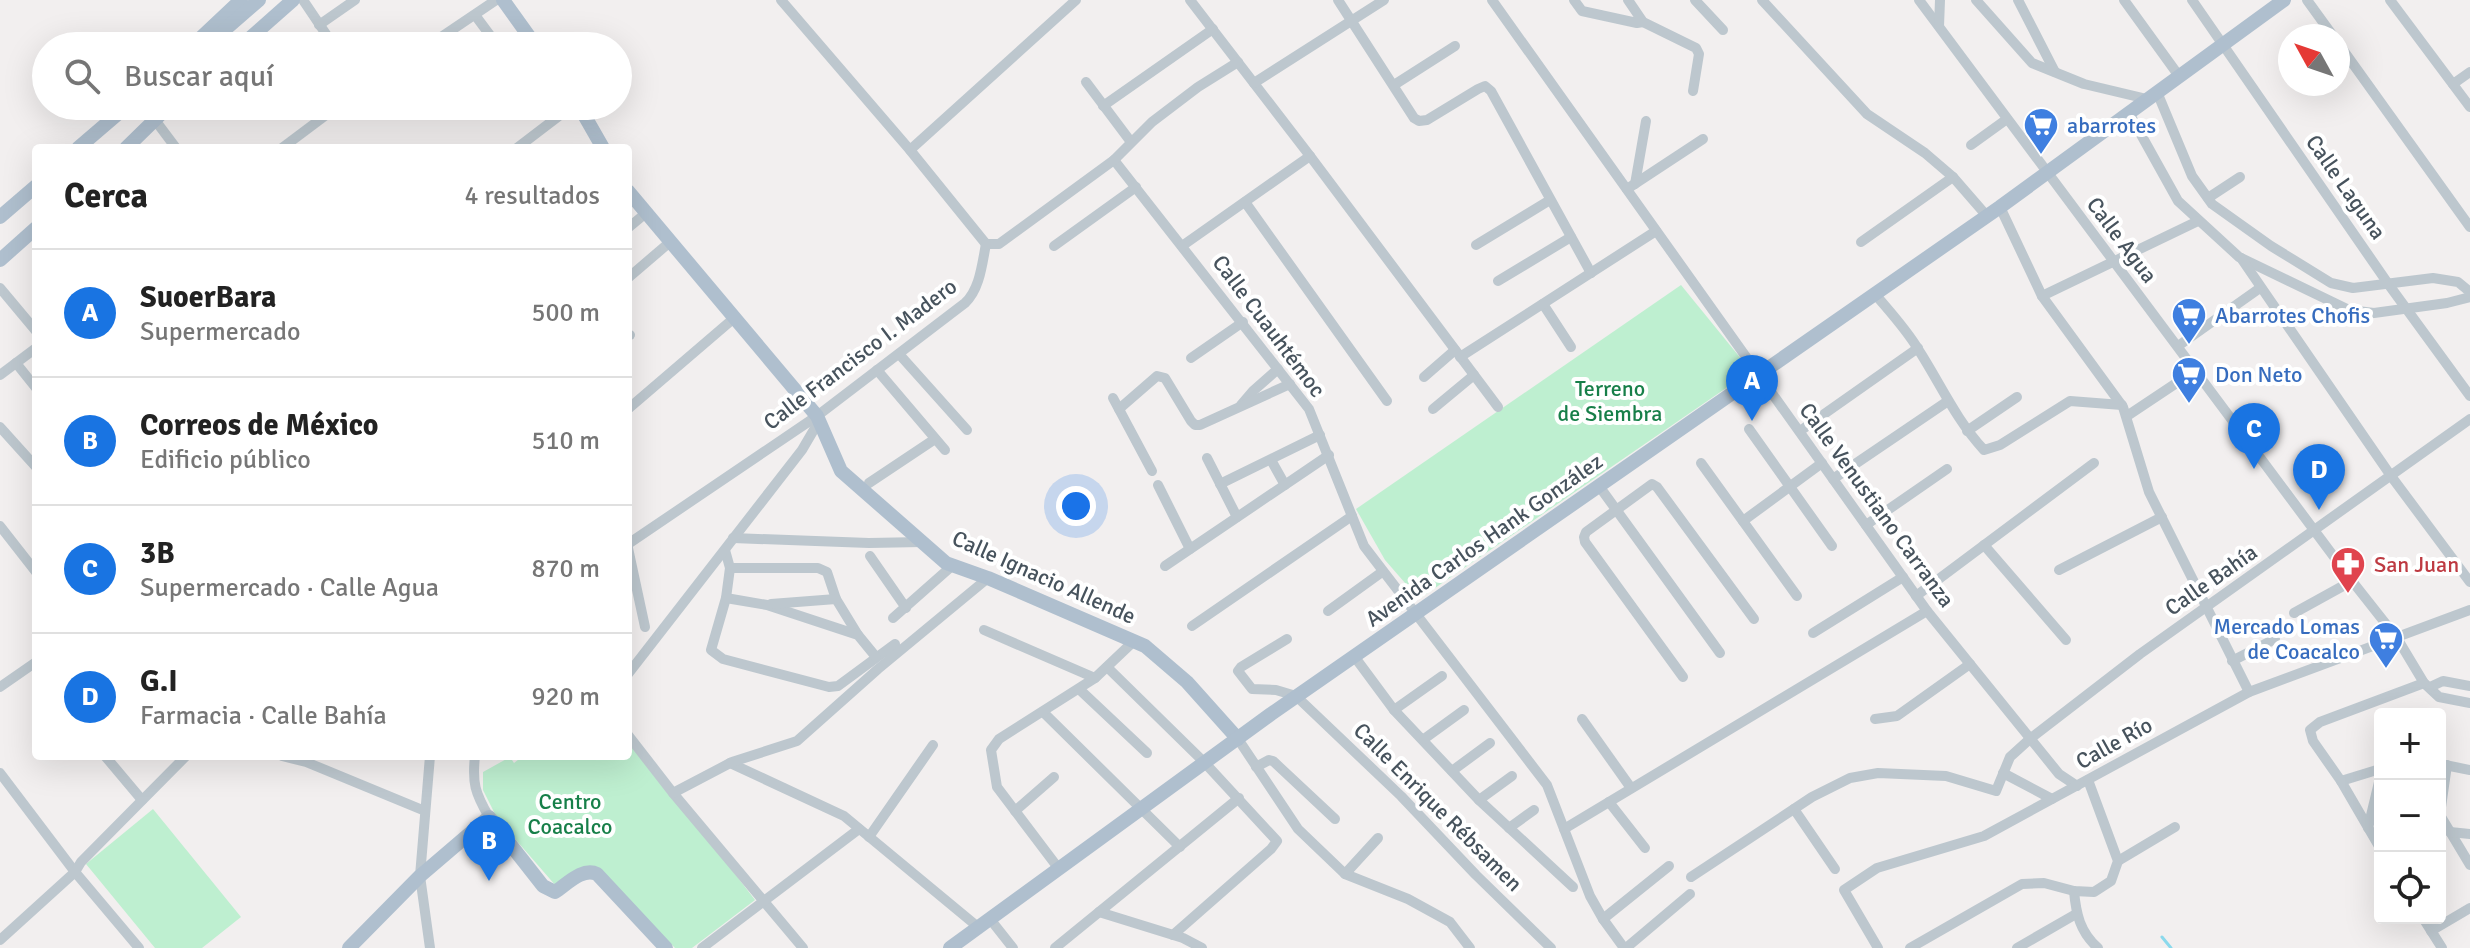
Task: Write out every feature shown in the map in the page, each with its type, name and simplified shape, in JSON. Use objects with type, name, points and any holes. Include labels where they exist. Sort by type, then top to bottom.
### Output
[{"type":"main road","points":[[207,32],[241,0]]},
{"type":"main road","points":[[222,32],[259,0]]},
{"type":"main road","points":[[247,32],[282,0]]},
{"type":"main road","points":[[257,32],[293,0]]},
{"type":"main road","points":[[503,0],[526,32]]},
{"type":"main road","name":"Avenida Carlos Hank González","points":[[950,948],[1296,696],[1760,376],[2284,0]]},
{"type":"main road","points":[[83,144],[111,120]]},
{"type":"main road","points":[[130,144],[155,120]]},
{"type":"main road","points":[[587,120],[601,144]]},
{"type":"main road","points":[[0,217],[32,189]]},
{"type":"main road","name":"Calle Ignacio Allende","points":[[632,196],[818,419],[841,471],[946,563],[1145,646],[1187,682],[1238,739]]},
{"type":"main road","points":[[0,260],[32,232]]},
{"type":"main road","points":[[349,948],[420,876],[489,817],[543,886],[555,892],[585,872],[597,874],[666,948]]},
{"type":"street","points":[[303,0],[324,32]]},
{"type":"street","points":[[319,25],[355,0]]},
{"type":"street","points":[[449,32],[496,0]]},
{"type":"street","points":[[781,0],[986,244],[999,244],[1114,160],[1152,122],[1187,95],[1238,62]]},
{"type":"street","points":[[910,150],[1076,0]]},
{"type":"street","points":[[1190,0],[1498,407]]},
{"type":"street","points":[[1338,0],[1414,118],[1419,121],[1427,120],[1485,86],[1491,91],[1591,273]]},
{"type":"street","points":[[1254,83],[1384,0]]},
{"type":"street","name":"Calle Venustiano Carranza","points":[[1492,0],[1631,186],[1656,231],[1927,611],[2059,774],[2077,786]]},
{"type":"street","points":[[1575,0],[1582,11],[1643,22]]},
{"type":"street","points":[[1628,0],[1643,22],[1696,48],[1699,54],[1693,91]]},
{"type":"street","points":[[1695,0],[1723,30]]},
{"type":"street","points":[[1762,0],[1867,114],[1925,153],[1993,211],[2042,296],[2122,405],[2149,492],[2249,692]]},
{"type":"street","name":"Calle Agua","points":[[1919,0],[2397,638],[2427,685]]},
{"type":"street","points":[[1939,26],[1940,0]]},
{"type":"street","points":[[1976,0],[2032,63],[2084,84],[2152,96],[2192,176],[2212,204],[2331,283],[2353,288],[2433,278],[2458,282],[2470,294],[2447,303],[2374,313],[2349,310],[2239,257]]},
{"type":"street","points":[[2018,0],[2055,72]]},
{"type":"street","points":[[2124,0],[2179,76]]},
{"type":"street","name":"Calle Laguna","points":[[2192,0],[2389,285],[2470,396]]},
{"type":"street","points":[[2307,0],[2324,24]]},
{"type":"street","points":[[2390,0],[2470,107]]},
{"type":"street","points":[[475,15],[488,32]]},
{"type":"street","points":[[1103,106],[1213,29]]},
{"type":"street","points":[[1394,85],[1455,46]]},
{"type":"street","points":[[2350,60],[2470,227]]},
{"type":"street","points":[[2453,84],[2470,72]]},
{"type":"street","points":[[1086,82],[1131,142]]},
{"type":"street","points":[[2129,113],[2178,201],[2239,257],[2391,476],[2470,582]]},
{"type":"street","points":[[1971,145],[2007,119]]},
{"type":"street","points":[[155,120],[173,144]]},
{"type":"street","points":[[287,144],[319,120]]},
{"type":"street","points":[[522,144],[554,120]]},
{"type":"street","points":[[1631,186],[1646,121]]},
{"type":"street","points":[[1631,186],[1703,139]]},
{"type":"street","points":[[1182,246],[1310,156]]},
{"type":"street","name":"Calle Cuauhtémoc","points":[[1114,160],[1309,409],[1364,546],[1547,785],[1590,896],[1625,948]]},
{"type":"street","points":[[1861,242],[1953,177]]},
{"type":"street","points":[[2208,198],[2240,177]]},
{"type":"street","points":[[1054,246],[1136,187]]},
{"type":"street","points":[[1476,245],[1550,200]]},
{"type":"street","points":[[1245,202],[1387,401]]},
{"type":"street","points":[[632,225],[646,213]]},
{"type":"street","points":[[2042,296],[2198,221]]},
{"type":"street","points":[[1424,377],[1656,231]]},
{"type":"street","points":[[1498,281],[1571,237]]},
{"type":"street","points":[[632,275],[670,242]]},
{"type":"street","name":"Calle Francisco I. Madero","points":[[632,543],[818,419],[972,296],[986,244]]},
{"type":"street","points":[[0,288],[32,326]]},
{"type":"street","points":[[2178,346],[2260,288]]},
{"type":"street","points":[[1875,294],[1918,348],[1967,431],[1984,450],[2000,445],[2070,401],[2122,405]]},
{"type":"street","points":[[1543,304],[1571,347]]},
{"type":"street","points":[[632,406],[733,319]]},
{"type":"street","points":[[1191,358],[1243,322]]},
{"type":"street","points":[[1800,431],[1918,348]]},
{"type":"street","points":[[0,375],[32,351]]},
{"type":"street","points":[[899,354],[967,430]]},
{"type":"street","points":[[16,363],[32,383]]},
{"type":"street","points":[[1240,406],[1278,369]]},
{"type":"street","points":[[877,370],[945,450]]},
{"type":"street","points":[[2127,416],[2196,370]]},
{"type":"street","points":[[1433,409],[1474,375]]},
{"type":"street","points":[[1119,409],[1157,376],[1161,376],[1195,425],[1200,425],[1290,384]]},
{"type":"street","points":[[1967,431],[2017,397]]},
{"type":"street","points":[[1113,398],[1152,471]]},
{"type":"street","points":[[1833,479],[1948,401]]},
{"type":"street","points":[[632,669],[802,450],[818,419]]},
{"type":"street","name":"Calle Bahía","points":[[1794,809],[1850,778],[1878,773],[1946,776],[1996,791],[2010,757],[2031,738],[2140,654],[2470,419]]},
{"type":"street","points":[[0,427],[32,463]]},
{"type":"street","points":[[1749,429],[1832,546]]},
{"type":"street","points":[[1220,484],[1320,435]]},
{"type":"street","points":[[869,483],[935,439]]},
{"type":"street","points":[[1165,566],[1329,455]]},
{"type":"street","points":[[1207,458],[1237,517]]},
{"type":"street","points":[[1271,460],[1285,485]]},
{"type":"street","points":[[1701,463],[1797,596]]},
{"type":"street","points":[[1743,521],[1822,463]]},
{"type":"street","points":[[1916,596],[2094,463]]},
{"type":"street","points":[[1866,525],[1947,469]]},
{"type":"street","points":[[1683,677],[1584,537],[1586,532],[1652,484],[1754,619]]},
{"type":"street","points":[[1158,485],[1190,549]]},
{"type":"street","points":[[1599,486],[1720,653]]},
{"type":"street","points":[[1192,626],[1352,516]]},
{"type":"street","points":[[2059,570],[2162,517]]},
{"type":"street","points":[[0,526],[32,567]]},
{"type":"street","points":[[733,538],[922,542]]},
{"type":"street","points":[[1984,545],[2066,640]]},
{"type":"street","points":[[725,550],[730,568],[726,598],[711,650],[723,659],[829,687],[838,686],[895,644]]},
{"type":"street","points":[[870,556],[906,608]]},
{"type":"street","points":[[632,565],[645,627]]},
{"type":"street","points":[[893,618],[953,565]]},
{"type":"street","points":[[730,568],[818,568],[827,572],[836,599],[876,657]]},
{"type":"street","points":[[1328,611],[1382,572]]},
{"type":"street","points":[[1813,633],[1903,577]]},
{"type":"street","points":[[673,793],[730,763],[797,741],[988,578]]},
{"type":"street","points":[[2294,613],[2352,581]]},
{"type":"street","points":[[726,598],[767,605],[858,635]]},
{"type":"street","points":[[767,605],[836,599]]},
{"type":"street","name":"Calle Río","points":[[1878,948],[1844,890],[1877,868],[1984,836],[2249,692],[2470,610]]},
{"type":"street","points":[[1564,829],[1927,611]]},
{"type":"street","points":[[984,630],[1095,678]]},
{"type":"street","points":[[1287,639],[1238,671],[1252,689],[1276,690],[1296,696]]},
{"type":"street","points":[[2232,661],[2275,639]]},
{"type":"street","points":[[1059,869],[997,787],[991,750],[999,739],[1095,678],[1134,641]]},
{"type":"street","points":[[1354,656],[1394,710],[1479,800],[1573,887]]},
{"type":"street","points":[[1875,719],[1897,716],[1970,664]]},
{"type":"street","points":[[0,687],[32,665]]},
{"type":"street","points":[[1107,667],[1205,763],[1277,841],[1173,935]]},
{"type":"street","points":[[1394,710],[1442,676]]},
{"type":"street","points":[[2374,838],[2341,781],[2313,741],[2310,730],[2320,722],[2427,685],[2443,681],[2470,686]]},
{"type":"street","points":[[2427,685],[2439,697],[2470,703]]},
{"type":"street","points":[[1079,689],[1147,753]]},
{"type":"street","name":"Calle Enrique Rébsamen","points":[[1296,696],[1401,796],[1551,948]]},
{"type":"street","points":[[1424,739],[1464,710]]},
{"type":"street","points":[[1043,712],[1180,847]]},
{"type":"street","points":[[1582,719],[1631,788]]},
{"type":"street","points":[[1238,739],[1298,829],[1345,874],[1408,899],[1450,922],[1470,948]]},
{"type":"street","points":[[632,740],[803,948]]},
{"type":"street","points":[[1452,771],[1490,743]]},
{"type":"street","points":[[869,837],[933,745]]},
{"type":"street","points":[[108,760],[142,800]]},
{"type":"street","points":[[0,940],[75,872],[81,862],[182,760]]},
{"type":"street","points":[[298,760],[425,811]]},
{"type":"street","points":[[430,760],[420,876],[430,948]]},
{"type":"street","points":[[475,760],[473,780],[476,794],[489,817]]},
{"type":"street","points":[[1256,767],[1273,761],[1335,819]]},
{"type":"street","points":[[730,763],[844,816],[1013,948]]},
{"type":"street","points":[[2446,766],[2470,770]]},
{"type":"street","points":[[2341,781],[2374,771]]},
{"type":"street","points":[[0,773],[75,872],[139,948]]},
{"type":"street","points":[[2003,773],[2052,799]]},
{"type":"street","points":[[1479,800],[1512,776]]},
{"type":"street","points":[[1015,811],[1054,777]]},
{"type":"street","points":[[1910,948],[2022,884],[2044,883],[2074,891],[2094,892],[2111,881],[2118,861],[2088,780]]},
{"type":"street","points":[[2368,828],[2380,780]]},
{"type":"street","points":[[1055,948],[1239,798]]},
{"type":"street","points":[[1609,802],[1645,848]]},
{"type":"street","points":[[1691,877],[1794,809],[1835,869]]},
{"type":"street","points":[[1509,828],[1534,810]]},
{"type":"street","points":[[2446,825],[2470,865]]},
{"type":"street","points":[[2118,861],[2175,827]]},
{"type":"street","points":[[702,948],[859,829]]},
{"type":"street","points":[[2450,832],[2470,834]]},
{"type":"street","points":[[1345,874],[1378,838]]},
{"type":"street","points":[[1603,919],[1669,866]]},
{"type":"street","points":[[2074,891],[2076,914],[2086,937],[2098,948]]},
{"type":"street","points":[[1625,948],[1690,894]]},
{"type":"street","points":[[2431,931],[2470,908]]},
{"type":"street","points":[[1099,912],[1183,938],[1202,948]]},
{"type":"street","points":[[2017,948],[2076,914]]},
{"type":"street","points":[[2427,924],[2442,948]]},
{"type":"green space","name":"Terreno de Siembra","points":[[1681,285],[1751,371],[1419,599],[1385,560],[1356,509]]},
{"type":"green space","name":"Centro Coacalco","points":[[632,740],[755,900],[692,948],[675,948],[597,868],[556,886],[497,818],[483,790],[483,772],[505,760],[514,763],[518,760],[632,760]]},
{"type":"green space","points":[[153,809],[241,917],[202,948],[155,948],[86,864]]},
{"type":"waterway","points":[[2162,937],[2171,948]]},
{"type":"place","name":"abarrotes","points":[[2041,156]]},
{"type":"place","name":"Abarrotes Chofis","points":[[2189,346]]},
{"type":"place","name":"Don Neto","points":[[2189,405]]},
{"type":"place","name":"SuoerBara","points":[[1752,421]]},
{"type":"place","name":"3B","points":[[2254,469]]},
{"type":"place","name":"G.I","points":[[2319,510]]},
{"type":"place","name":"San Juan","points":[[2348,595]]},
{"type":"place","name":"Mercado Lomas de Coacalco","points":[[2386,670]]},
{"type":"place","name":"Correos de México","points":[[489,881]]}]
